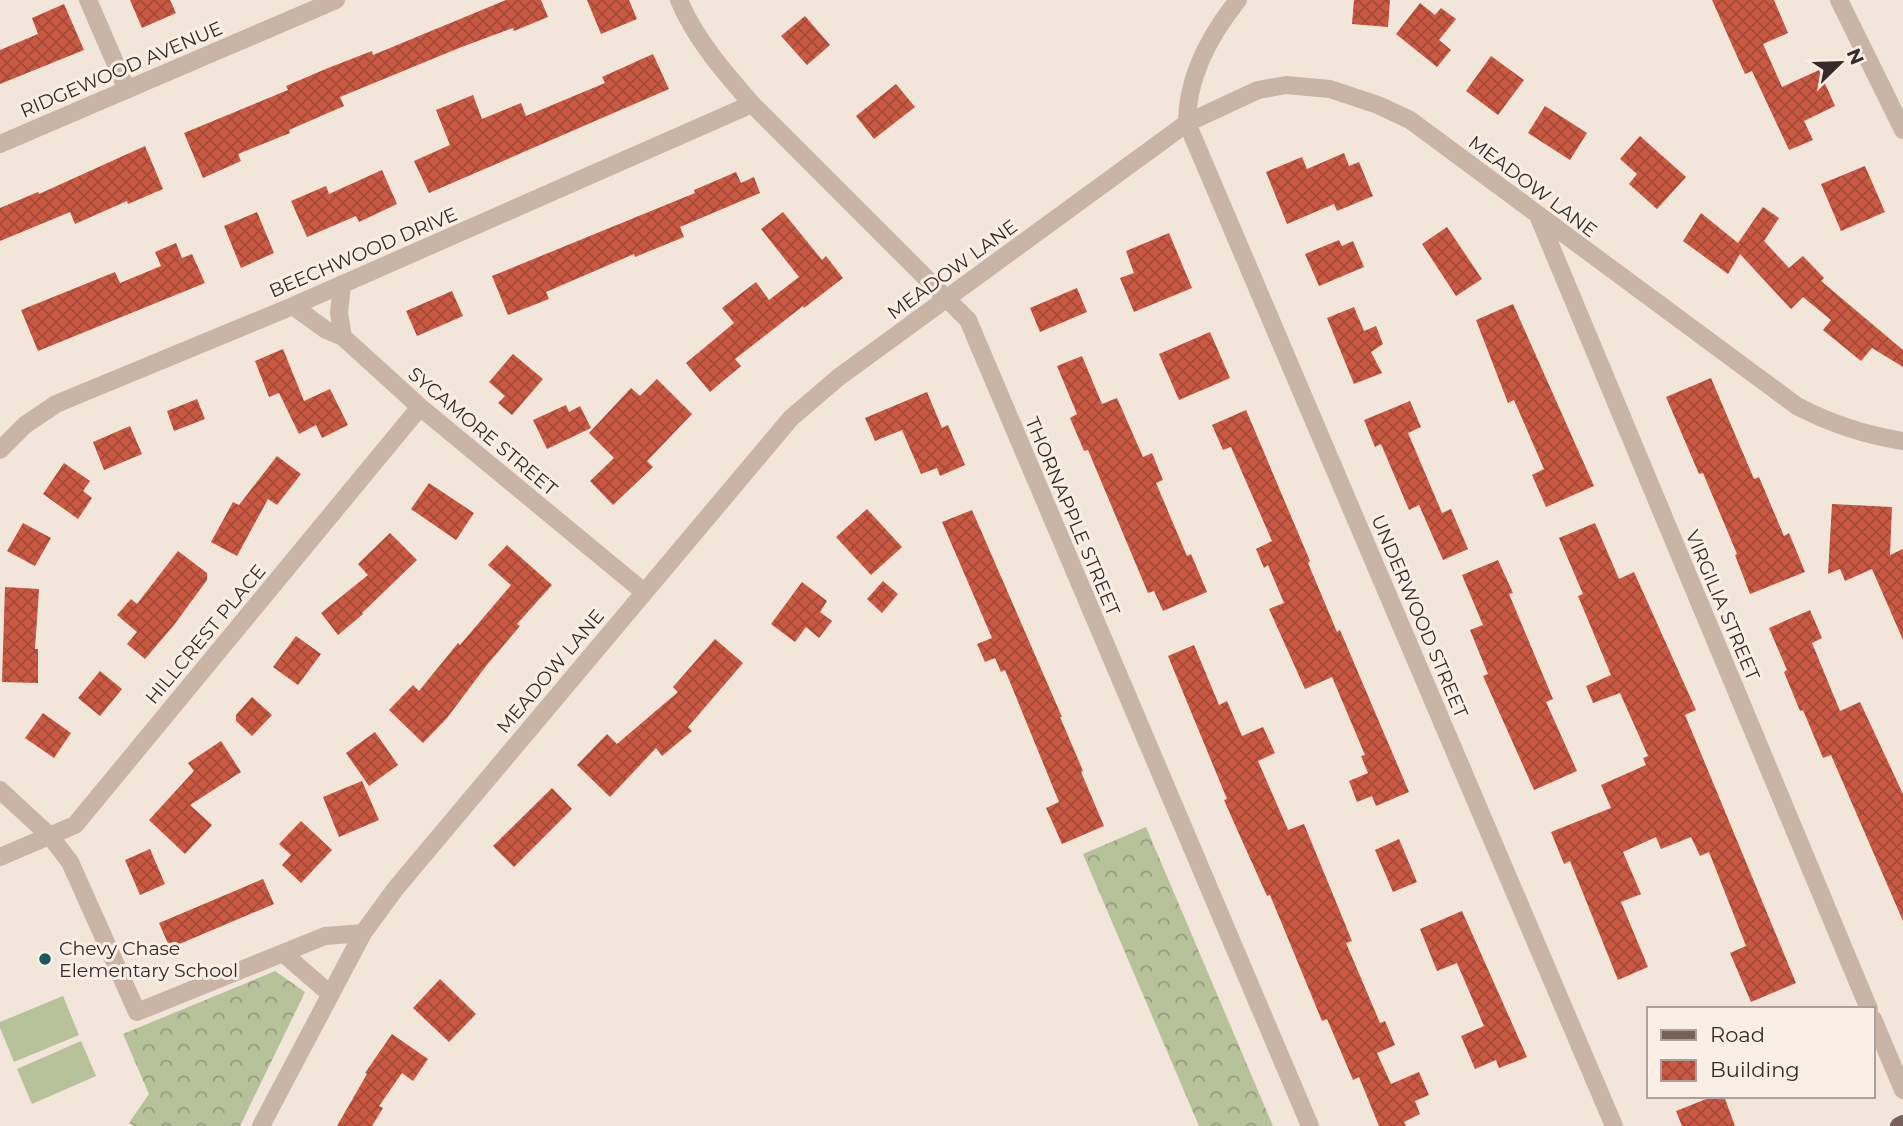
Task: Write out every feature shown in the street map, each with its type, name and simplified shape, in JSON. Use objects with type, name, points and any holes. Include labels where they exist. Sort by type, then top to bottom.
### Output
[{"type":"street","points":[[88,0],[127,90]]},
{"type":"street","name":"RIDGEWOOD AVENUE","points":[[0,144],[336,0]]},
{"type":"street","name":"THORNAPPLE STREET","points":[[679,0],[694,28],[724,71],[752,104],[968,320],[1310,1126]]},
{"type":"street","points":[[1187,122],[1187,102],[1193,78],[1208,47],[1238,0]]},
{"type":"street","points":[[1839,0],[1903,131]]},
{"type":"street","name":"MEADOW LANE","points":[[261,1126],[363,933],[397,888],[790,418],[839,377],[1187,122],[1258,90],[1286,85],[1330,89],[1378,105],[1410,120],[1539,218],[1797,406],[1819,418],[1856,432],[1903,442]]},
{"type":"street","name":"BEECHWOOD DRIVE","points":[[0,450],[25,425],[56,404],[342,285],[752,104]]},
{"type":"street","name":"UNDERWOOD STREET","points":[[1187,122],[1614,1126]]},
{"type":"street","name":"VIRGILIA STREET","points":[[1539,218],[1868,1007]]},
{"type":"street","points":[[342,285],[339,313],[343,337]]},
{"type":"street","name":"SYCAMORE STREET","points":[[293,306],[326,330],[343,337],[420,407],[644,592]]},
{"type":"street","name":"HILLCREST PLACE","points":[[0,857],[75,825],[420,407]]},
{"type":"street","points":[[0,790],[50,836],[70,862],[137,1012],[325,936],[363,933]]},
{"type":"street","points":[[284,954],[329,993]]},
{"type":"street","points":[[1875,1024],[1903,1090]]},
{"type":"green space","points":[[1146,827],[1273,1126],[1199,1126],[1083,854]]},
{"type":"green space","points":[[275,971],[305,992],[240,1126],[134,1126],[129,1123],[149,1094],[123,1034]]},
{"type":"green space","points":[[63,996],[79,1035],[14,1062],[0,1022]]},
{"type":"green space","points":[[81,1041],[96,1076],[32,1104],[17,1069]]},
{"type":"building","points":[[130,0],[170,0],[176,13],[142,28]]},
{"type":"building","points":[[506,0],[541,0],[548,17],[459,48],[340,97],[344,106],[289,130],[290,133],[238,154],[241,161],[203,178],[184,133],[288,90],[286,86],[328,68],[372,51],[373,55]]},
{"type":"building","points":[[587,0],[629,0],[637,19],[601,34]]},
{"type":"building","points":[[1354,0],[1390,0],[1388,27],[1352,24]]},
{"type":"building","points":[[1712,0],[1774,0],[1788,33],[1763,44],[1782,87],[1819,70],[1835,106],[1804,121],[1813,140],[1789,150],[1752,71],[1745,74]]},
{"type":"building","points":[[1420,3],[1435,15],[1441,8],[1456,19],[1439,40],[1451,50],[1437,67],[1396,34]]},
{"type":"building","points":[[64,4],[84,50],[0,84],[0,50],[38,34],[32,18]]},
{"type":"building","points":[[805,16],[830,45],[807,65],[781,36]]},
{"type":"building","points":[[653,54],[669,89],[429,193],[414,161],[450,145],[436,110],[473,95],[482,119],[521,103],[526,116],[605,83],[602,77]]},
{"type":"building","points":[[1491,56],[1524,80],[1498,115],[1466,91]]},
{"type":"building","points":[[896,84],[915,107],[874,139],[856,116]]},
{"type":"building","points":[[1545,106],[1587,133],[1570,160],[1528,133]]},
{"type":"building","points":[[1640,136],[1686,177],[1657,209],[1629,184],[1637,174],[1620,159]]},
{"type":"building","points":[[145,146],[163,189],[128,204],[127,201],[75,224],[70,212],[0,241],[0,208],[38,192],[39,194]]},
{"type":"building","points":[[1344,153],[1349,166],[1359,162],[1373,196],[1337,211],[1334,204],[1287,224],[1266,172],[1302,157],[1307,169]]},
{"type":"building","points":[[1865,166],[1885,212],[1841,231],[1821,184]]},
{"type":"building","points":[[382,170],[397,204],[359,222],[356,216],[307,237],[291,201],[326,186],[329,194]]},
{"type":"building","points":[[736,172],[741,183],[754,177],[760,193],[680,227],[684,237],[635,257],[634,254],[546,292],[549,299],[508,315],[492,276],[695,193],[694,190]]},
{"type":"building","points":[[1763,207],[1779,218],[1764,241],[1789,268],[1803,256],[1824,278],[1821,281],[1903,350],[1903,367],[1872,348],[1861,361],[1823,330],[1831,320],[1803,297],[1791,309],[1740,254],[1728,274],[1683,241],[1701,213],[1738,243]]},
{"type":"building","points":[[257,212],[274,253],[241,268],[224,226]]},
{"type":"building","points":[[783,212],[822,260],[826,256],[843,278],[735,359],[741,366],[710,392],[686,363],[734,323],[722,308],[756,282],[769,300],[799,277],[761,229]]},
{"type":"building","points":[[1447,227],[1482,279],[1456,296],[1422,244]]},
{"type":"building","points":[[1169,233],[1192,288],[1134,312],[1120,278],[1134,273],[1126,251]]},
{"type":"building","points":[[1339,240],[1342,246],[1353,241],[1364,267],[1319,286],[1305,254]]},
{"type":"building","points":[[176,243],[182,258],[192,254],[205,283],[38,351],[21,310],[115,272],[120,283],[161,266],[155,252]]},
{"type":"building","points":[[1077,288],[1087,312],[1040,332],[1030,308]]},
{"type":"building","points":[[452,291],[463,316],[417,336],[406,311]]},
{"type":"building","points":[[1513,304],[1594,486],[1546,507],[1532,475],[1544,469],[1514,400],[1508,403],[1476,320]]},
{"type":"building","points":[[1354,307],[1364,331],[1376,326],[1383,344],[1371,352],[1382,373],[1354,384],[1327,318]]},
{"type":"building","points":[[1210,332],[1230,378],[1179,400],[1159,354]]},
{"type":"building","points":[[283,349],[304,401],[330,389],[348,425],[322,438],[316,425],[299,434],[279,393],[269,397],[255,361]]},
{"type":"building","points":[[513,354],[543,379],[512,415],[498,403],[505,396],[489,382]]},
{"type":"building","points":[[1082,356],[1102,404],[1117,398],[1143,457],[1152,453],[1163,480],[1156,483],[1187,556],[1191,554],[1207,592],[1163,611],[1154,591],[1148,593],[1088,450],[1084,451],[1070,418],[1077,414],[1057,366]]},
{"type":"building","points":[[1711,378],[1754,479],[1759,477],[1784,536],[1789,533],[1805,572],[1750,594],[1735,555],[1737,554],[1703,473],[1699,474],[1666,397]]},
{"type":"building","points":[[657,379],[692,414],[647,461],[653,467],[613,505],[590,481],[614,458],[589,433],[631,388],[640,396]]},
{"type":"building","points":[[927,392],[942,428],[948,425],[965,465],[940,476],[937,468],[921,474],[902,430],[875,441],[865,418]]},
{"type":"building","points":[[197,399],[205,419],[174,431],[167,411]]},
{"type":"building","points":[[1410,401],[1421,427],[1408,433],[1442,513],[1451,509],[1468,549],[1443,560],[1419,505],[1409,510],[1381,444],[1375,447],[1364,420]]},
{"type":"building","points":[[566,405],[569,412],[580,406],[591,428],[547,449],[533,420]]},
{"type":"building","points":[[1246,410],[1337,632],[1340,630],[1409,792],[1376,806],[1372,796],[1357,802],[1349,781],[1368,773],[1361,756],[1365,755],[1332,677],[1305,689],[1269,609],[1284,603],[1268,565],[1264,568],[1256,549],[1272,541],[1231,447],[1223,450],[1212,425]]},
{"type":"building","points":[[130,426],[142,454],[104,470],[93,442]]},
{"type":"building","points":[[277,456],[301,474],[277,505],[268,499],[237,556],[211,542],[233,502],[239,505]]},
{"type":"building","points":[[64,463],[90,481],[83,491],[92,498],[78,519],[43,494]]},
{"type":"building","points":[[429,483],[474,513],[456,540],[411,509]]},
{"type":"building","points":[[1832,504],[1892,507],[1890,555],[1903,549],[1903,640],[1872,569],[1845,581],[1840,569],[1828,574]]},
{"type":"building","points":[[867,509],[902,547],[871,575],[836,537]]},
{"type":"building","points":[[972,510],[1062,717],[1104,826],[1062,844],[1046,808],[1059,802],[1005,670],[1001,672],[995,658],[985,662],[977,644],[992,638],[942,522]]},
{"type":"building","points":[[23,523],[51,538],[35,566],[7,551]]},
{"type":"building","points":[[1595,523],[1619,579],[1634,572],[1696,710],[1685,715],[1796,983],[1751,1002],[1730,953],[1746,946],[1709,852],[1700,856],[1691,837],[1661,849],[1656,837],[1623,852],[1641,894],[1621,902],[1648,967],[1618,980],[1570,861],[1564,864],[1551,832],[1611,808],[1601,785],[1646,765],[1643,758],[1648,756],[1620,693],[1593,703],[1586,686],[1611,675],[1578,596],[1583,594],[1559,538]]},
{"type":"building","points":[[390,533],[417,560],[338,635],[321,613],[368,575],[358,564]]},
{"type":"building","points":[[507,545],[552,585],[517,624],[520,626],[447,718],[423,743],[389,710],[413,685],[419,691],[511,585],[488,565]]},
{"type":"building","points":[[178,551],[207,573],[207,580],[145,659],[127,644],[137,632],[117,615],[131,599],[137,604]]},
{"type":"building","points":[[1498,560],[1513,593],[1509,594],[1553,699],[1546,702],[1577,771],[1534,790],[1483,676],[1488,674],[1470,630],[1483,625],[1462,575]]},
{"type":"building","points":[[883,581],[898,594],[882,613],[867,599]]},
{"type":"building","points":[[802,582],[827,601],[820,612],[832,621],[819,638],[806,627],[795,642],[771,624]]},
{"type":"building","points":[[5,587],[39,589],[35,649],[38,649],[38,683],[2,682]]},
{"type":"building","points":[[1810,610],[1822,638],[1812,643],[1840,711],[1860,702],[1903,794],[1903,921],[1831,755],[1823,758],[1803,710],[1800,711],[1784,672],[1787,670],[1769,628]]},
{"type":"building","points":[[296,636],[321,654],[298,685],[273,667]]},
{"type":"building","points":[[715,639],[743,663],[688,727],[692,731],[662,756],[656,748],[610,797],[577,765],[607,734],[617,744],[678,692],[673,687]]},
{"type":"building","points":[[1194,645],[1219,705],[1227,701],[1242,736],[1263,727],[1275,753],[1258,761],[1288,830],[1304,824],[1352,941],[1346,943],[1380,1023],[1385,1021],[1395,1045],[1377,1053],[1391,1084],[1419,1072],[1429,1095],[1415,1101],[1420,1114],[1404,1122],[1406,1126],[1379,1126],[1359,1077],[1353,1080],[1327,1019],[1322,1021],[1270,895],[1267,896],[1235,825],[1224,800],[1227,799],[1168,656]]},
{"type":"building","points":[[100,671],[122,689],[100,716],[78,698]]},
{"type":"building","points":[[252,697],[272,715],[252,736],[236,721],[236,715]]},
{"type":"building","points":[[43,713],[71,733],[54,758],[25,738]]},
{"type":"building","points":[[375,732],[398,765],[369,786],[346,753]]},
{"type":"building","points":[[221,741],[241,772],[190,805],[212,825],[185,854],[149,820],[194,771],[188,763]]},
{"type":"building","points":[[362,781],[379,820],[339,837],[323,797]]},
{"type":"building","points":[[552,788],[572,809],[514,867],[493,846]]},
{"type":"building","points":[[301,821],[332,850],[301,883],[282,865],[291,855],[279,844]]},
{"type":"building","points":[[1399,839],[1417,882],[1393,892],[1375,850]]},
{"type":"building","points":[[150,849],[165,884],[140,895],[125,860]]},
{"type":"building","points":[[263,879],[274,904],[170,948],[159,923]]},
{"type":"building","points":[[1462,911],[1527,1057],[1499,1068],[1496,1060],[1475,1069],[1461,1036],[1484,1026],[1457,963],[1437,971],[1420,929]]},
{"type":"building","points":[[440,979],[476,1014],[449,1042],[413,1008]]},
{"type":"building","points":[[392,1034],[428,1059],[413,1081],[402,1073],[379,1106],[383,1108],[372,1126],[337,1126],[367,1074],[365,1073]]},
{"type":"building","points":[[1709,1098],[1725,1098],[1735,1126],[1682,1126],[1676,1111]]},
{"type":"place","name":"Chevy Chase Elementary School","points":[[45,959]]}]
